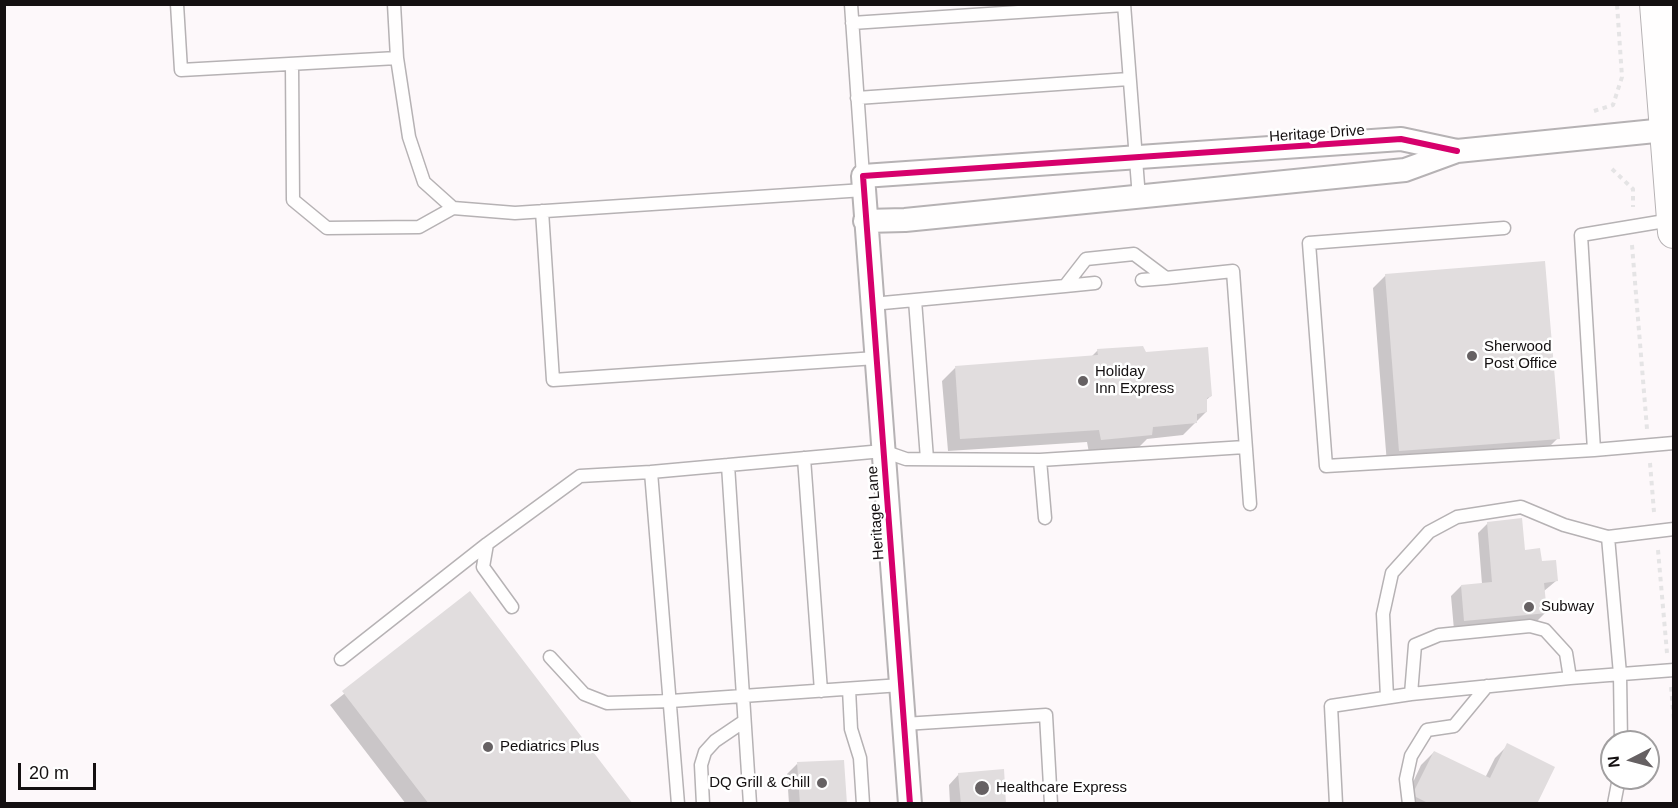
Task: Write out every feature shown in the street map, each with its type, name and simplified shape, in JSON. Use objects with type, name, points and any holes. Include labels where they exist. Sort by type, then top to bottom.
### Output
[{"type":"main road","points":[[1656,4],[1673,226]]},
{"type":"street","name":"Heritage Drive","points":[[865,221],[905,220],[1139,198],[1405,170],[1457,151],[1665,130]]},
{"type":"street","name":"Heritage Drive","points":[[864,183],[1401,139],[1457,151]]},
{"type":"street","points":[[864,183],[865,221]]},
{"type":"street","name":"Heritage Lane","points":[[865,221],[910,804]]},
{"type":"lane","points":[[177,4],[181,70],[397,58]]},
{"type":"lane","points":[[394,4],[397,58],[409,137],[424,182],[453,208]]},
{"type":"lane","points":[[292,64],[293,200],[327,228],[419,227],[453,208],[515,213],[864,183],[850,4]]},
{"type":"lane","points":[[852,23],[1124,5],[1139,198]]},
{"type":"lane","points":[[857,98],[1128,79]]},
{"type":"lane","points":[[542,211],[553,380],[876,358]]},
{"type":"lane","points":[[1594,450],[1581,235],[1673,226]]},
{"type":"lane","points":[[1504,228],[1309,243],[1326,465],[1594,450],[1674,443]]},
{"type":"lane","points":[[1065,286],[1086,259],[1134,254],[1166,278]]},
{"type":"lane","points":[[1142,280],[1233,271],[1250,504]]},
{"type":"lane","points":[[872,304],[1095,283]]},
{"type":"lane","points":[[915,300],[927,459]]},
{"type":"lane","points":[[341,659],[487,544],[580,476],[651,472],[883,451],[906,459],[1040,460],[1245,447]]},
{"type":"lane","points":[[804,458],[821,691]]},
{"type":"lane","points":[[1040,460],[1045,518]]},
{"type":"lane","points":[[728,465],[750,804]]},
{"type":"lane","points":[[651,472],[678,804]]},
{"type":"lane","points":[[1387,698],[1383,614],[1392,573],[1429,532],[1457,517],[1521,507],[1564,525],[1608,537],[1674,529]]},
{"type":"lane","points":[[1608,537],[1620,674],[1621,730]]},
{"type":"lane","points":[[487,544],[483,567],[512,607]]},
{"type":"lane","points":[[1411,694],[1415,645],[1439,635],[1451,633],[1530,626],[1545,630],[1566,653],[1570,678]]},
{"type":"lane","points":[[550,657],[584,694],[607,703],[671,701],[901,685]]},
{"type":"lane","points":[[1336,804],[1331,706],[1487,686],[1674,670]]},
{"type":"lane","points":[[1409,804],[1406,779],[1411,756],[1427,730],[1454,726],[1487,686]]},
{"type":"lane","points":[[849,689],[851,729],[860,758],[863,804]]},
{"type":"lane","points":[[904,724],[1046,715],[1051,804]]},
{"type":"lane","points":[[703,804],[700,765],[705,752],[715,741],[743,722]]},
{"type":"path","points":[[1586,113],[1613,105],[1622,77],[1617,4]]},
{"type":"building","name":"Sherwood Post Office","points":[[1545,261],[1560,439],[1399,451],[1385,274]]},
{"type":"building","name":"Holiday Inn Express","points":[[1143,346],[1146,352],[1208,347],[1212,396],[1207,398],[1207,412],[1197,414],[1197,423],[1153,427],[1152,435],[1101,440],[1099,430],[960,439],[955,366],[1098,355],[1097,349]]},
{"type":"building","points":[[1522,518],[1525,550],[1540,548],[1542,561],[1556,560],[1558,581],[1544,583],[1547,613],[1464,621],[1461,585],[1492,582],[1487,522]]},
{"type":"building","name":"Pediatrics Plus","points":[[470,591],[633,804],[429,804],[342,691]]},
{"type":"building","points":[[1507,743],[1555,767],[1537,804],[1430,804],[1412,795],[1434,751],[1490,778]]},
{"type":"building","name":"DQ Grill & Chill","points":[[844,760],[847,804],[800,804],[797,762]]},
{"type":"building","name":"Healthcare Express","points":[[1004,769],[1006,804],[961,804],[958,773]]},
{"type":"cycle path","points":[[910,804],[863,176],[1401,139],[1457,151]]},
{"type":"place","name":"Sherwood Post Office","points":[[1472,356]]},
{"type":"place","name":"Holiday Inn Express","points":[[1083,381]]},
{"type":"place","name":"Subway","points":[[1529,607]]},
{"type":"place","name":"Pediatrics Plus","points":[[488,747]]},
{"type":"place","name":"DQ Grill & Chill","points":[[822,783]]},
{"type":"place","name":"Healthcare Express","points":[[982,788]]}]
